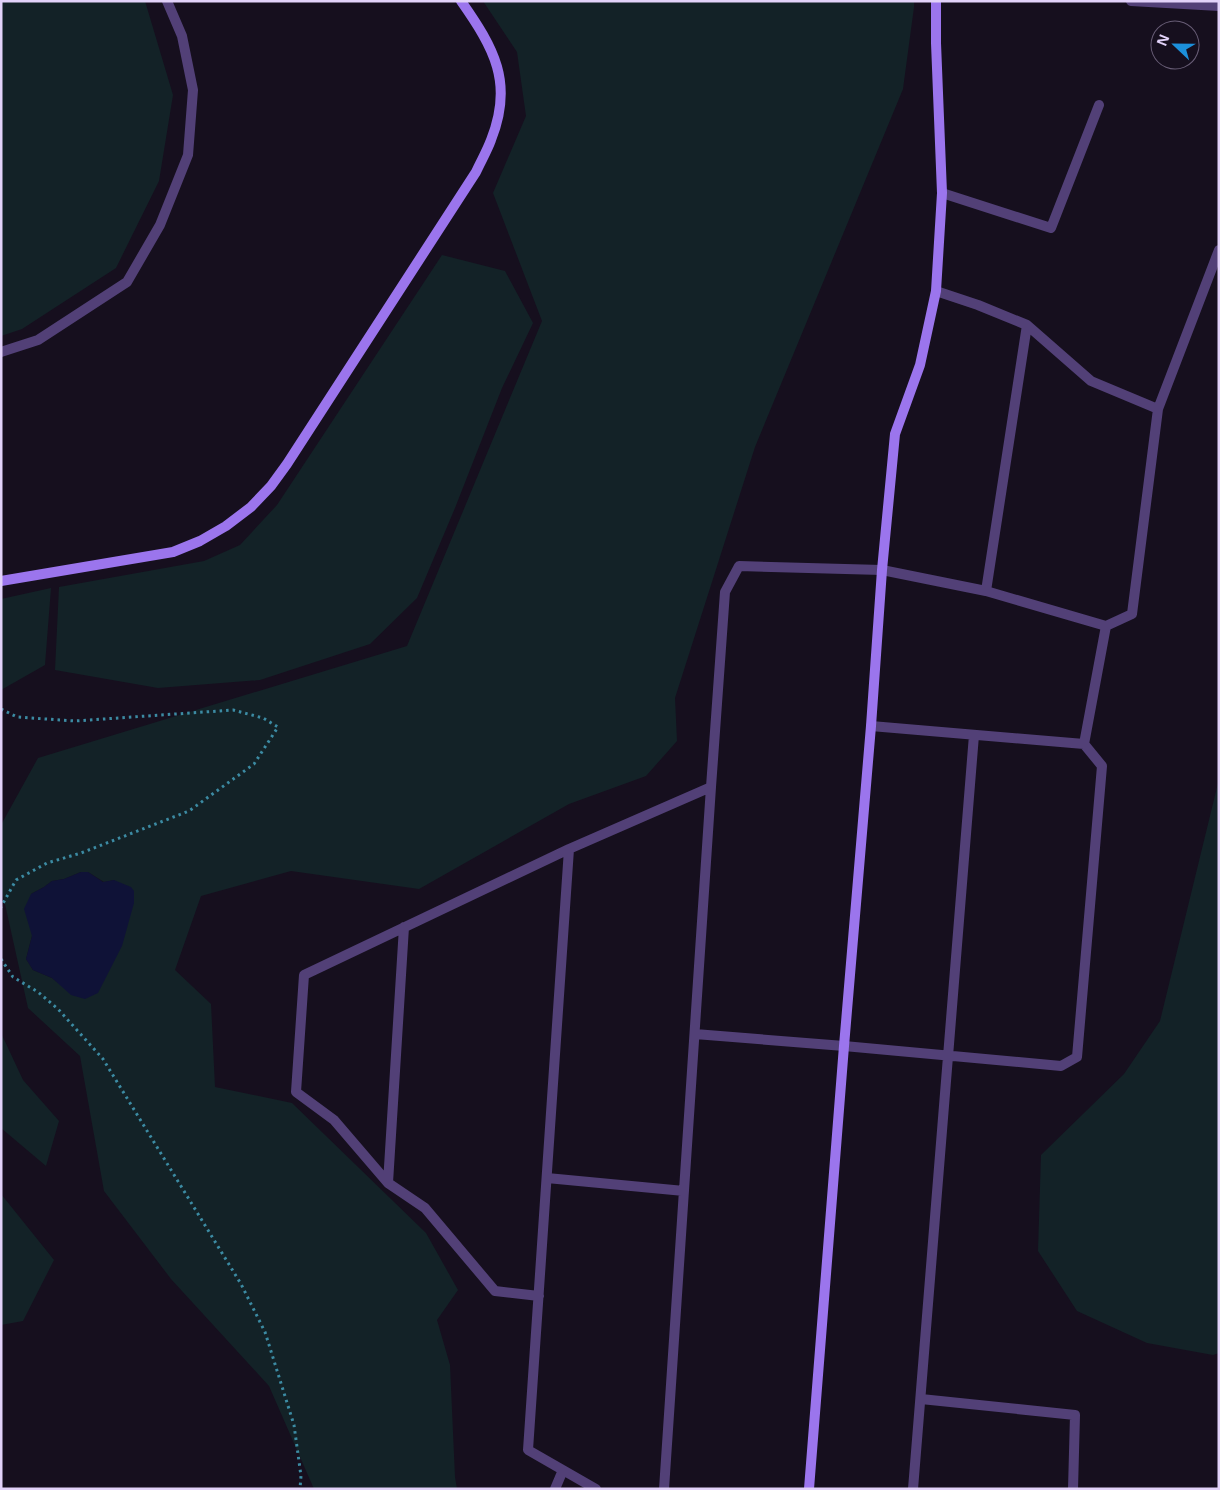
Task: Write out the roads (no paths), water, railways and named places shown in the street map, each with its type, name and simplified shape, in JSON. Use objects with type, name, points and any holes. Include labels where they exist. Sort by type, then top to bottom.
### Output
[{"type":"street","points":[[1,352],[38,340],[127,282],[160,225],[188,155],[193,90],[182,36],[167,1]]},
{"type":"street","points":[[1,581],[172,552],[200,541],[226,526],[251,507],[271,486],[476,172],[491,141],[501,102],[499,69],[481,29],[461,1]]},
{"type":"street","points":[[810,1489],[882,570],[895,434],[920,365],[936,291],[942,193],[936,1]]},
{"type":"street","points":[[1131,1],[1219,6]]},
{"type":"street","points":[[942,193],[1051,228],[1099,105]]},
{"type":"street","points":[[664,1489],[725,592],[739,566],[882,570],[986,591],[1106,626],[1132,614],[1158,409],[1219,250]]},
{"type":"street","points":[[936,291],[978,305],[1027,325],[1091,381],[1158,409]]},
{"type":"street","points":[[986,591],[1027,325]]},
{"type":"street","points":[[1084,744],[1106,626]]},
{"type":"street","points":[[695,1034],[1061,1066],[1077,1057],[1102,766],[1084,744],[871,726]]},
{"type":"street","points":[[912,1489],[921,1399],[974,735]]},
{"type":"street","points":[[539,1296],[494,1292],[425,1208],[388,1182],[334,1120],[296,1092],[304,975],[569,849],[711,787]]},
{"type":"street","points":[[569,849],[528,1450],[596,1489]]},
{"type":"street","points":[[388,1182],[404,927]]},
{"type":"street","points":[[547,1178],[684,1191]]},
{"type":"street","points":[[921,1399],[1075,1415],[1073,1489]]},
{"type":"street","points":[[555,1489],[563,1470]]}]
